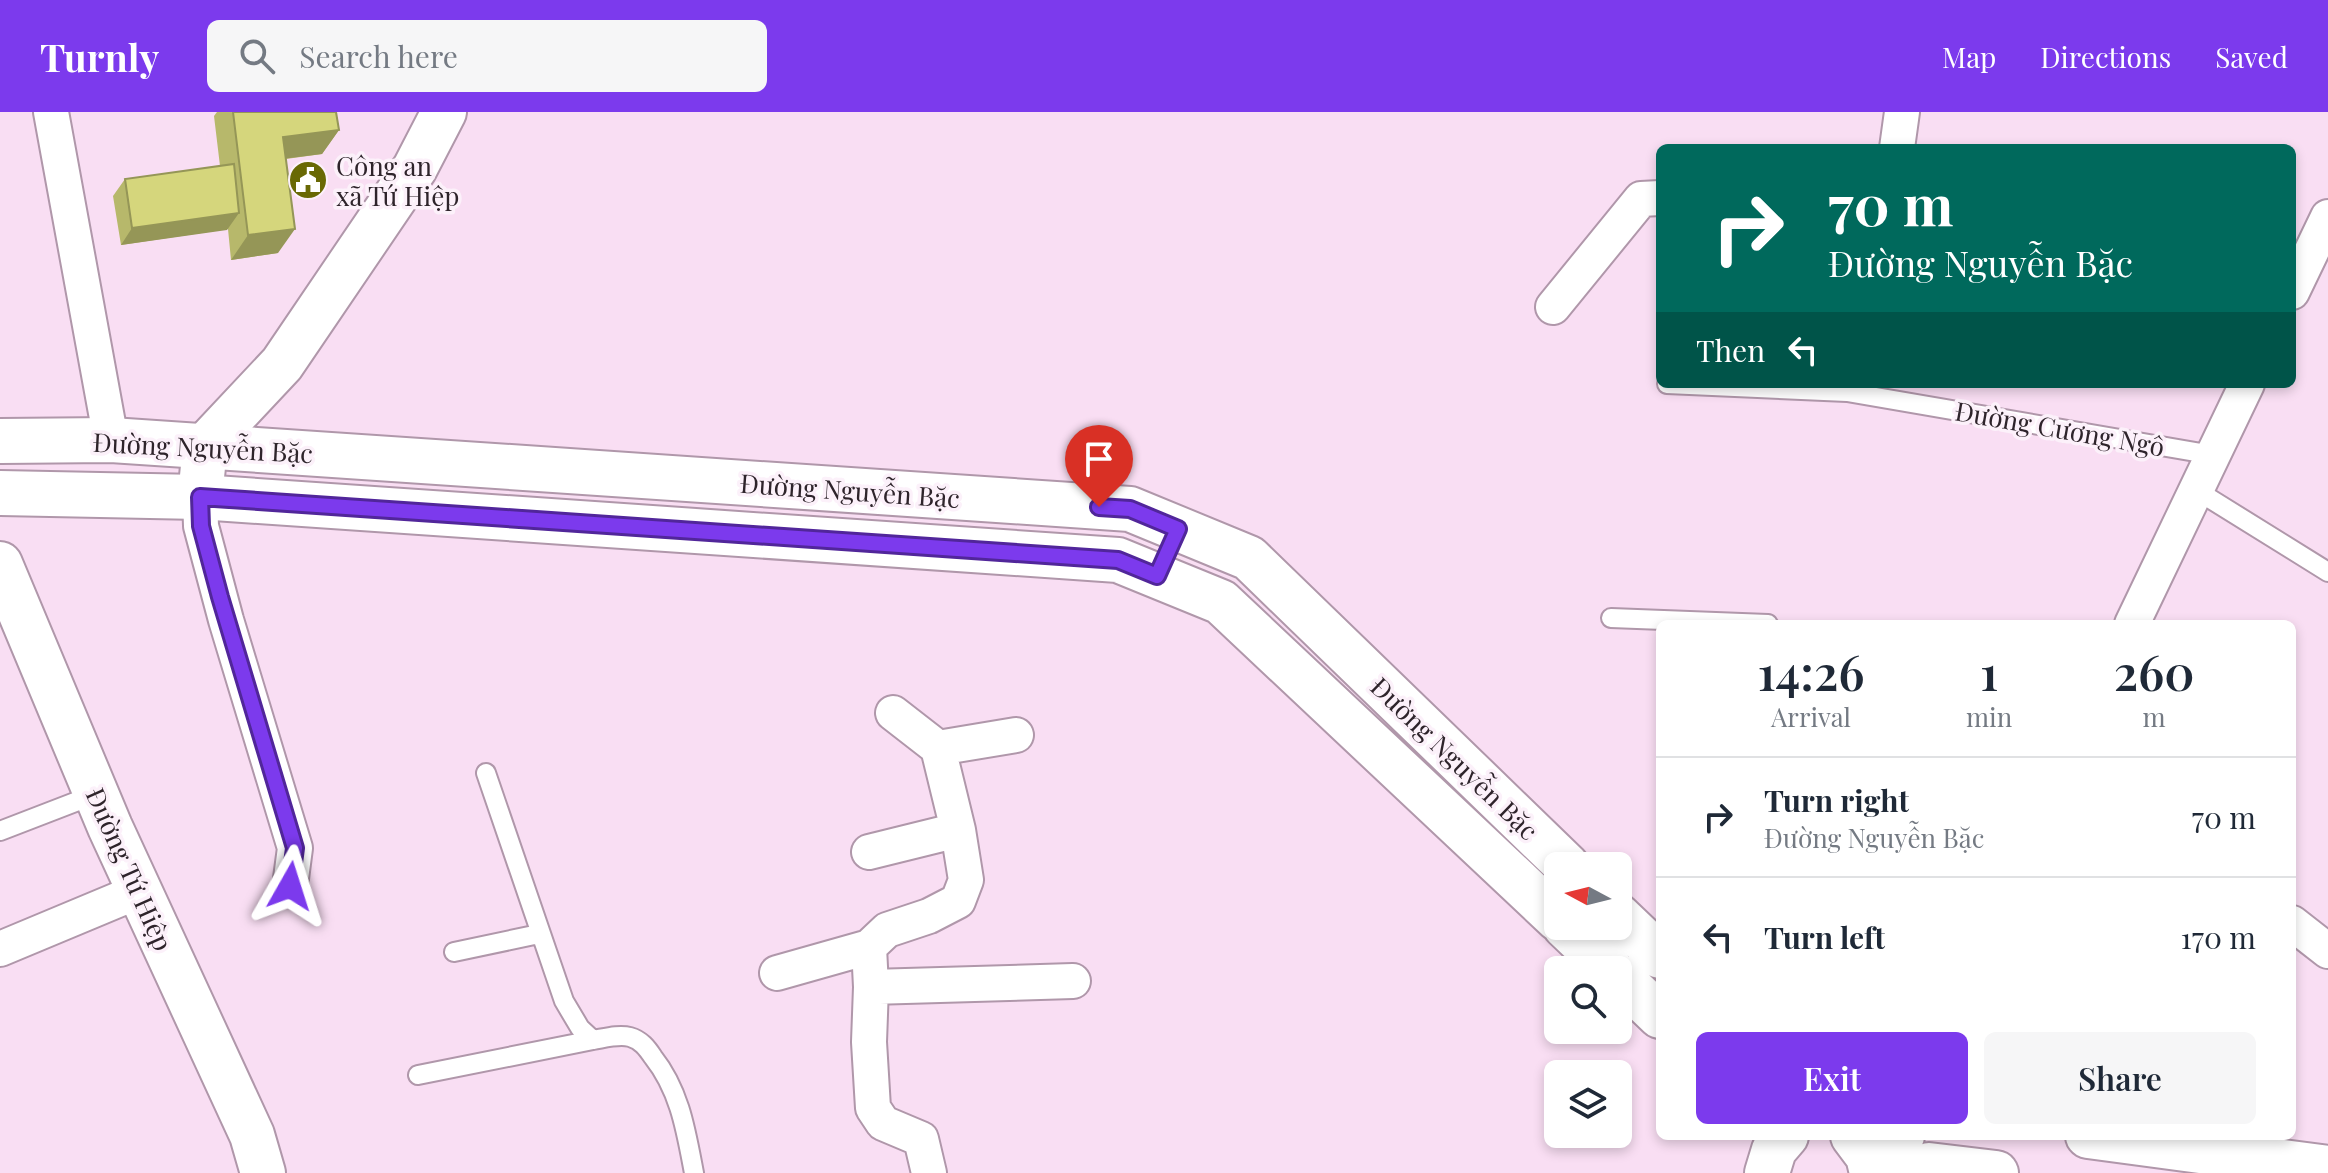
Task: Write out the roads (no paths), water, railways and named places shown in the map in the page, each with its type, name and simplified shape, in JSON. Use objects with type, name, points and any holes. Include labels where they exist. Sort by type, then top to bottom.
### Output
[{"type":"main road","points":[[200,497],[205,446],[282,364],[415,168],[444,112]]},
{"type":"main road","name":"Đường Nguyễn Bặc","points":[[0,441],[111,440],[1130,509],[1249,558],[1553,852]]},
{"type":"main road","name":"Đường Nguyễn Bặc","points":[[0,493],[200,497],[1118,560],[1221,602],[1544,906]]},
{"type":"main road","points":[[1157,576],[1178,529]]},
{"type":"main road","name":"Đường Tứ Hiệp","points":[[0,564],[96,794],[252,1135],[263,1173]]},
{"type":"main road","points":[[1632,929],[1656,952]]},
{"type":"main road","points":[[1580,940],[1596,956]]},
{"type":"main road","points":[[1632,989],[1656,1012]]},
{"type":"main road","points":[[2118,1140],[2328,1168]]},
{"type":"main road","points":[[1911,1173],[1929,1165],[1996,1173]]},
{"type":"street","points":[[51,112],[111,440]]},
{"type":"street","points":[[1898,144],[1902,112]]},
{"type":"street","points":[[1553,307],[1641,199],[1656,198]]},
{"type":"street","points":[[2296,284],[2328,217]]},
{"type":"street","points":[[2134,620],[2245,388]]},
{"type":"street","points":[[200,497],[201,526],[226,620],[295,848],[290,886]]},
{"type":"street","points":[[777,973],[869,947],[887,930],[929,916],[958,901],[966,880],[958,830],[938,748],[893,713]]},
{"type":"street","points":[[938,748],[1016,735]]},
{"type":"street","points":[[869,852],[958,830]]},
{"type":"street","points":[[0,949],[139,891]]},
{"type":"street","points":[[2296,926],[2328,951]]},
{"type":"street","points":[[869,947],[873,1108],[883,1123],[921,1139],[929,1173]]},
{"type":"street","points":[[871,987],[1073,981]]},
{"type":"lane","name":"Đường Cương Ngô","points":[[1753,388],[1847,392],[2213,455]]},
{"type":"lane","points":[[2196,490],[2328,572]]},
{"type":"lane","points":[[1611,618],[1663,620]]},
{"type":"lane","points":[[486,773],[539,934],[572,1018],[593,1040]]},
{"type":"lane","points":[[0,831],[96,794]]},
{"type":"lane","points":[[454,952],[539,934]]},
{"type":"lane","points":[[418,1075],[593,1040],[633,1037],[642,1043],[673,1087],[682,1111],[694,1173]]},
{"type":"place","name":"Công an xã Tứ Hiệp","points":[[308,180]]}]
